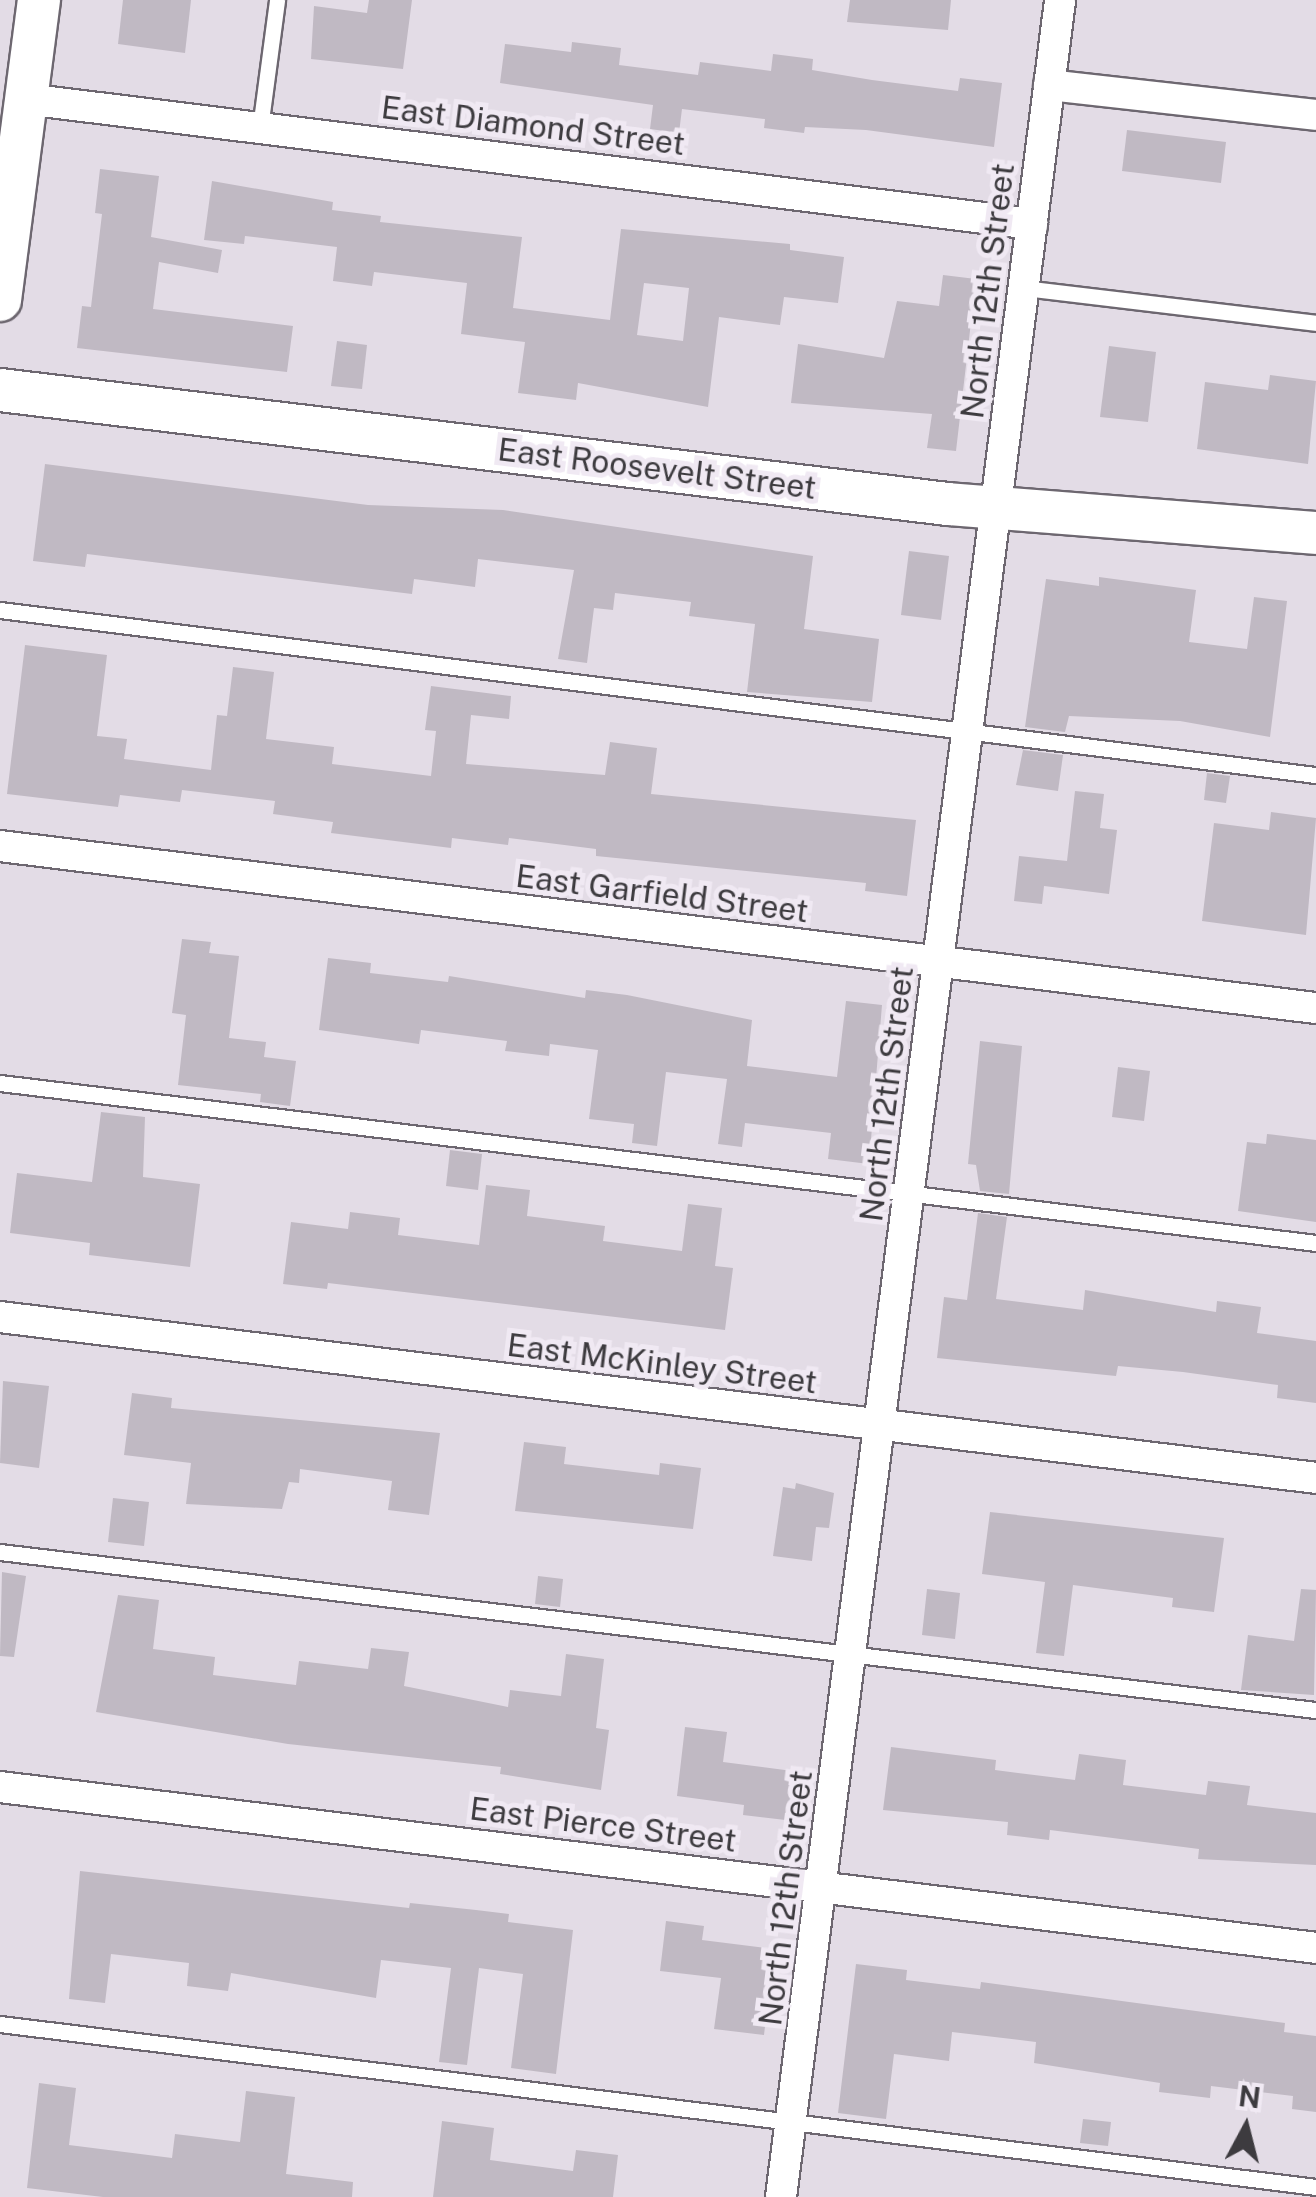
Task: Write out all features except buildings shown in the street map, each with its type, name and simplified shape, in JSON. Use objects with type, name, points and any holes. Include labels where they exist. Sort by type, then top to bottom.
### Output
[{"type":"street","points":[[0,300],[39,0]]},
{"type":"street","name":"North 12th Street","points":[[781,2197],[1060,0]]},
{"type":"street","points":[[1049,86],[1316,115]]},
{"type":"street","name":"East Diamond Street","points":[[26,99],[1032,224]]},
{"type":"street","name":"East Roosevelt Street","points":[[0,390],[996,508],[1316,533]]},
{"type":"street","name":"East Garfield Street","points":[[0,846],[1316,1008]]},
{"type":"street","name":"East McKinley Street","points":[[0,1317],[1316,1478]]},
{"type":"street","name":"East Pierce Street","points":[[0,1787],[1316,1948]]},
{"type":"lane","points":[[260,128],[277,0]]},
{"type":"lane","points":[[1024,288],[1316,323]]},
{"type":"lane","points":[[0,610],[1316,775]]},
{"type":"lane","points":[[0,1082],[1316,1243]]},
{"type":"lane","points":[[0,1552],[1316,1710]]},
{"type":"lane","points":[[0,2024],[1316,2187]]}]
